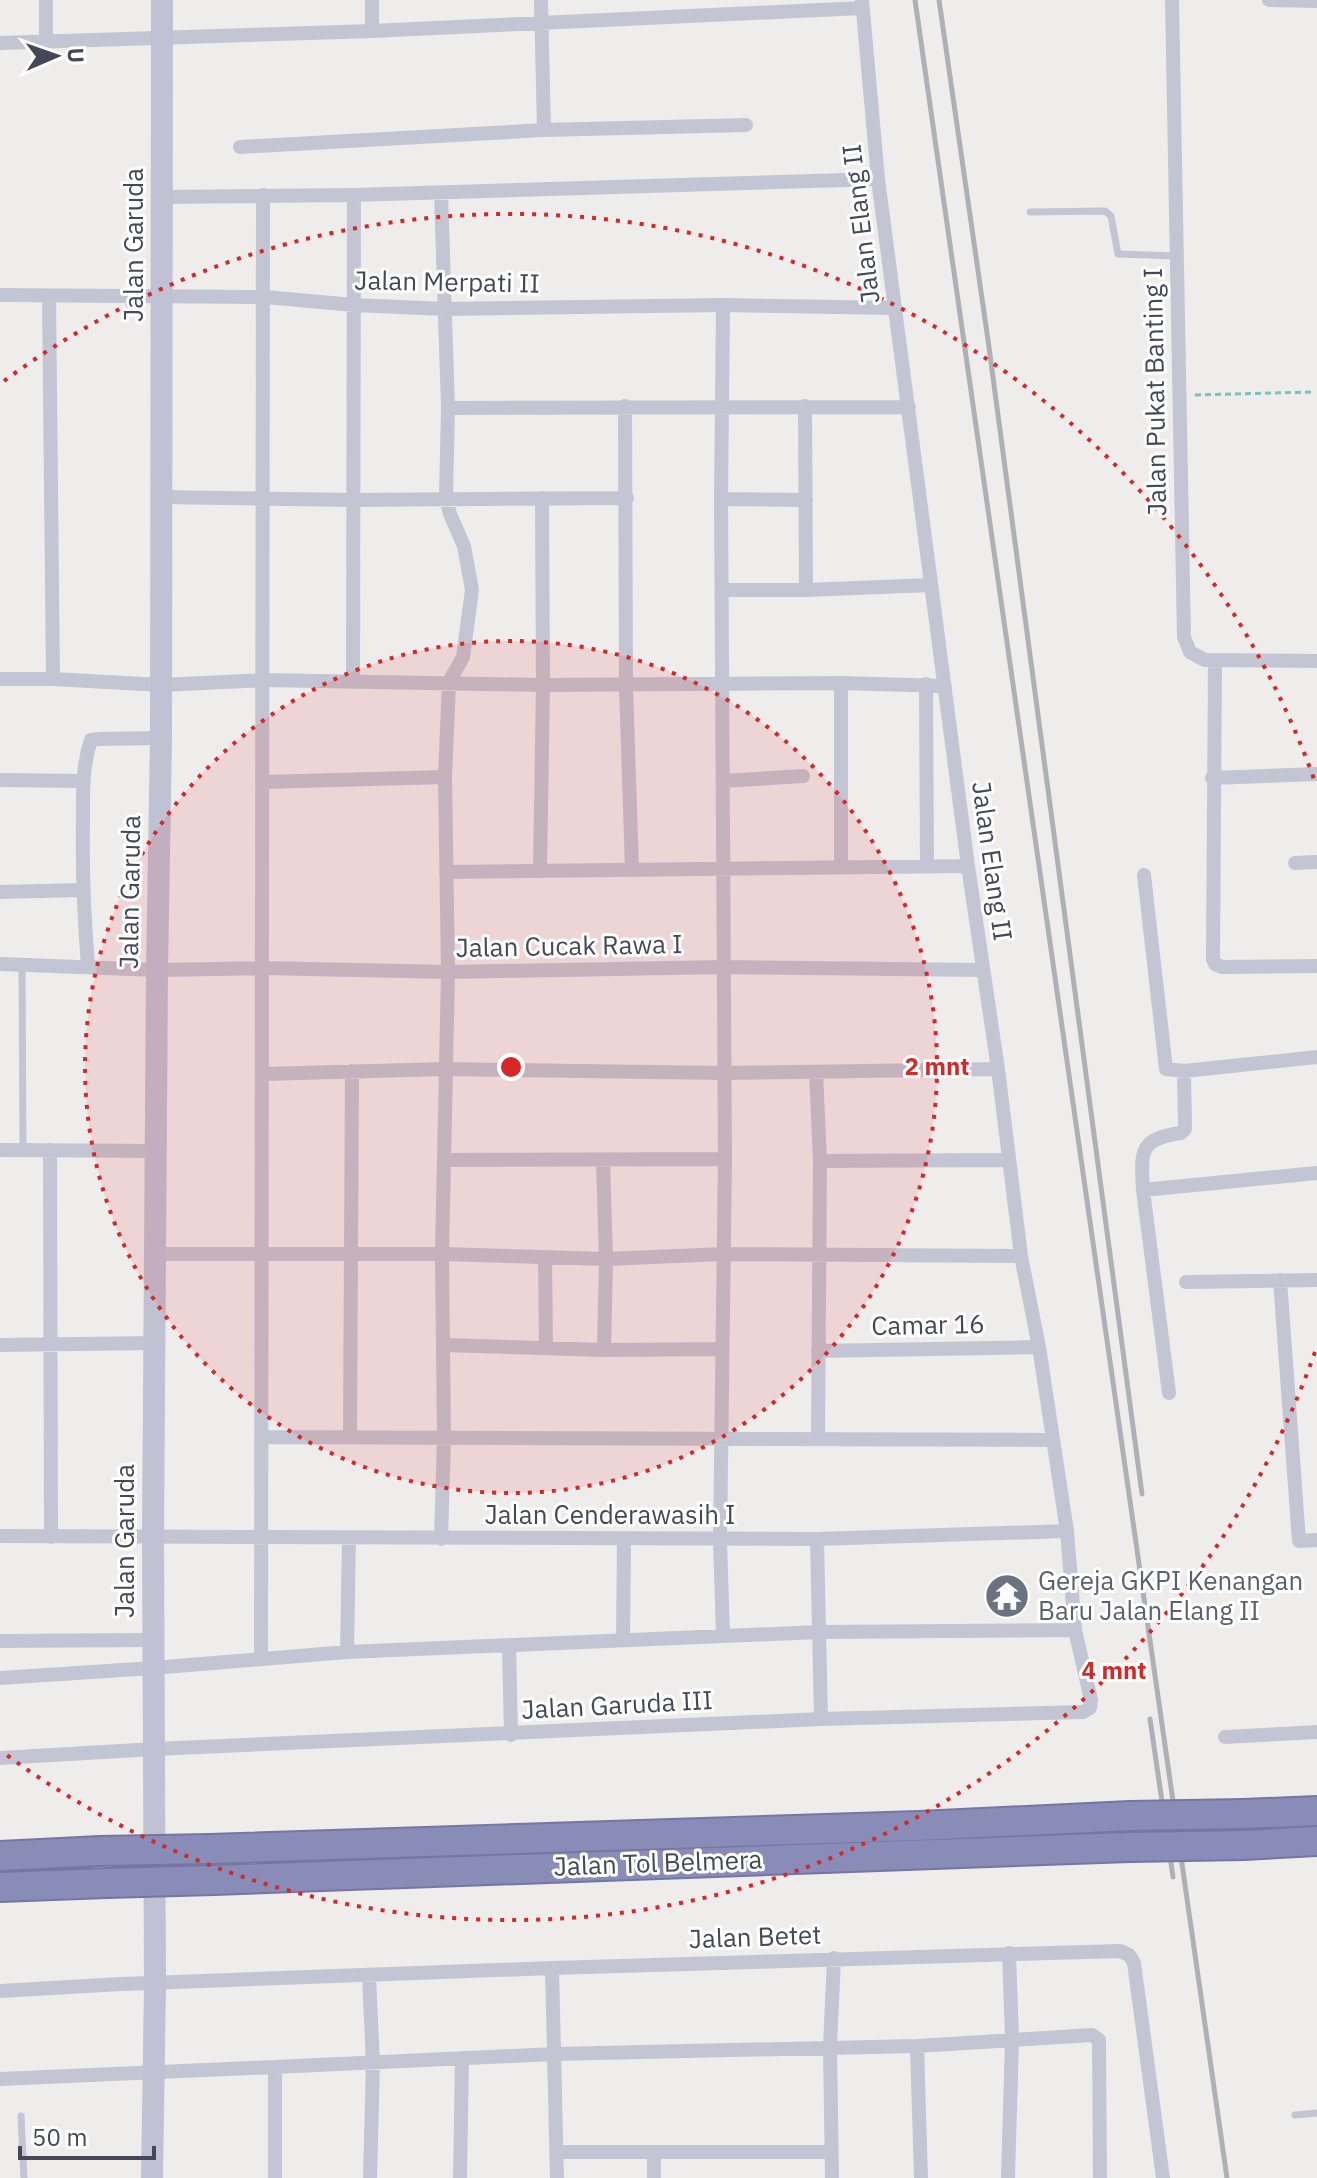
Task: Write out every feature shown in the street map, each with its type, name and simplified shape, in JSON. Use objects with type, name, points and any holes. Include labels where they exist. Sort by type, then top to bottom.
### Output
[{"type":"highway","name":"Jalan Tol Belmera","points":[[0,1856],[1317,1811]]},
{"type":"highway","name":"Jalan Tol Belmera","points":[[0,1887],[1317,1841]]},
{"type":"street","points":[[46,0],[46,41]]},
{"type":"street","name":"Jalan Garuda","points":[[152,2178],[155,2072],[153,1538],[161,738],[162,0]]},
{"type":"street","points":[[372,0],[372,31]]},
{"type":"street","points":[[541,0],[544,130]]},
{"type":"street","name":"Jalan Pukat Banting I","points":[[1172,0],[1184,637],[1190,652],[1215,661]]},
{"type":"street","points":[[1269,0],[1317,1]]},
{"type":"street","points":[[0,43],[372,31],[862,4]]},
{"type":"street","name":"Jalan Elang II","points":[[862,4],[878,179],[894,308],[982,970],[998,1069],[1021,1256],[1039,1347],[1067,1531],[1075,1630],[1091,1700],[1090,1708],[1083,1712]]},
{"type":"street","points":[[240,147],[544,130],[746,125]]},
{"type":"street","points":[[161,197],[441,193],[878,179]]},
{"type":"street","points":[[441,193],[448,408],[446,498],[464,546],[472,590],[463,657],[449,682],[445,777],[448,972],[442,1254],[444,1439],[441,1539]]},
{"type":"street","points":[[261,1659],[263,195]]},
{"type":"street","points":[[353,681],[354,195]]},
{"type":"street","name":"Jalan Merpati II","points":[[0,295],[265,297],[445,309],[723,305],[894,308]]},
{"type":"street","points":[[49,296],[53,679]]},
{"type":"street","points":[[723,305],[721,499],[725,1159],[720,1540],[723,1635]]},
{"type":"street","points":[[625,406],[626,686],[632,869]]},
{"type":"street","points":[[805,406],[806,590]]},
{"type":"street","points":[[448,408],[909,407]]},
{"type":"street","points":[[160,497],[352,500],[627,498]]},
{"type":"street","points":[[540,869],[542,498]]},
{"type":"street","points":[[721,499],[806,500]]},
{"type":"street","points":[[722,590],[931,585]]},
{"type":"street","points":[[1317,661],[1215,661],[1212,778],[1212,955],[1215,964],[1222,967],[1317,966]]},
{"type":"street","points":[[0,679],[161,685],[264,680],[626,686],[722,683],[945,686]]},
{"type":"street","points":[[841,683],[841,866]]},
{"type":"street","points":[[926,684],[927,866]]},
{"type":"street","points":[[88,966],[82,890],[83,781],[91,740],[161,738]]},
{"type":"street","points":[[1212,778],[1317,774]]},
{"type":"street","points":[[723,781],[803,776]]},
{"type":"street","points":[[263,782],[445,777]]},
{"type":"street","points":[[0,780],[83,781]]},
{"type":"street","points":[[1295,863],[1317,862]]},
{"type":"street","points":[[446,872],[968,866]]},
{"type":"street","points":[[1144,875],[1166,1068],[1184,1071],[1317,1057]]},
{"type":"street","points":[[0,892],[82,890]]},
{"type":"street","name":"Jalan Cucak Rawa I","points":[[0,964],[157,970],[263,968],[448,972],[723,967],[982,970]]},
{"type":"street","points":[[263,1074],[446,1069],[723,1073],[998,1069]]},
{"type":"street","points":[[350,1436],[352,1071]]},
{"type":"street","points":[[1169,1393],[1143,1190],[1143,1162],[1147,1144],[1155,1138],[1181,1133],[1185,1129],[1184,1071]]},
{"type":"street","points":[[816,1072],[820,1161],[818,1438]]},
{"type":"street","points":[[0,1150],[155,1151]]},
{"type":"street","points":[[50,1150],[51,1537]]},
{"type":"street","points":[[444,1160],[725,1159]]},
{"type":"street","points":[[820,1161],[1009,1160]]},
{"type":"street","points":[[603,1161],[606,1259],[604,1350]]},
{"type":"street","points":[[1143,1190],[1317,1173]]},
{"type":"street","points":[[155,1254],[442,1254],[606,1259],[723,1254],[1021,1256]]},
{"type":"street","points":[[545,1257],[546,1348]]},
{"type":"street","points":[[1280,1280],[1299,1541],[1317,1540]]},
{"type":"street","points":[[1186,1282],[1317,1280]]},
{"type":"street","points":[[0,1345],[155,1343]]},
{"type":"street","points":[[443,1345],[604,1350],[721,1349]]},
{"type":"street","name":"Camar 16","points":[[818,1351],[1039,1347]]},
{"type":"street","points":[[262,1437],[1053,1440]]},
{"type":"street","name":"Jalan Cenderawasih I","points":[[0,1536],[720,1540],[1067,1531]]},
{"type":"street","points":[[347,1652],[349,1539]]},
{"type":"street","points":[[623,1640],[624,1539]]},
{"type":"street","points":[[817,1539],[821,1719]]},
{"type":"street","points":[[0,1678],[347,1652],[723,1635],[1075,1630]]},
{"type":"street","points":[[0,1641],[153,1640]]},
{"type":"street","points":[[509,1645],[511,1735]]},
{"type":"street","name":"Jalan Garuda III","points":[[155,1749],[821,1719],[1083,1712]]},
{"type":"street","points":[[1225,1737],[1317,1732]]},
{"type":"street","points":[[0,1758],[155,1749]]},
{"type":"street","name":"Jalan Betet","points":[[0,1991],[552,1968],[1120,1951],[1132,1958],[1163,2178]]},
{"type":"street","points":[[1008,2178],[1012,2039],[1009,1953]]},
{"type":"street","points":[[832,2178],[830,2047],[834,1958]]},
{"type":"street","points":[[552,1968],[557,2178]]},
{"type":"street","points":[[369,1977],[373,2063],[370,2178]]},
{"type":"street","points":[[0,2079],[554,2054],[917,2046],[1092,2035],[1099,2040],[1100,2178]]},
{"type":"street","points":[[917,2046],[921,2178]]},
{"type":"street","points":[[460,2178],[462,2058]]},
{"type":"street","points":[[275,2067],[275,2178]]},
{"type":"street","points":[[556,2152],[832,2152]]},
{"type":"street","points":[[654,2152],[654,2178]]},
{"type":"lane","points":[[1030,212],[1105,211],[1111,216],[1116,251],[1120,255],[1177,256]]},
{"type":"lane","points":[[22,964],[23,1151]]},
{"type":"lane","points":[[1295,2115],[1317,2113]]},
{"type":"lane","points":[[21,2116],[24,2178]]},
{"type":"path","points":[[1179,396],[1313,392]]},
{"type":"railway","points":[[915,0],[1227,2178]]},
{"type":"railway","points":[[939,0],[988,340],[1142,1494]]},
{"type":"railway","points":[[1150,1719],[1173,1877]]},
{"type":"place","name":"Gereja GKPI Kenangan Baru Jalan Elang II","points":[[1007,1596]]}]
